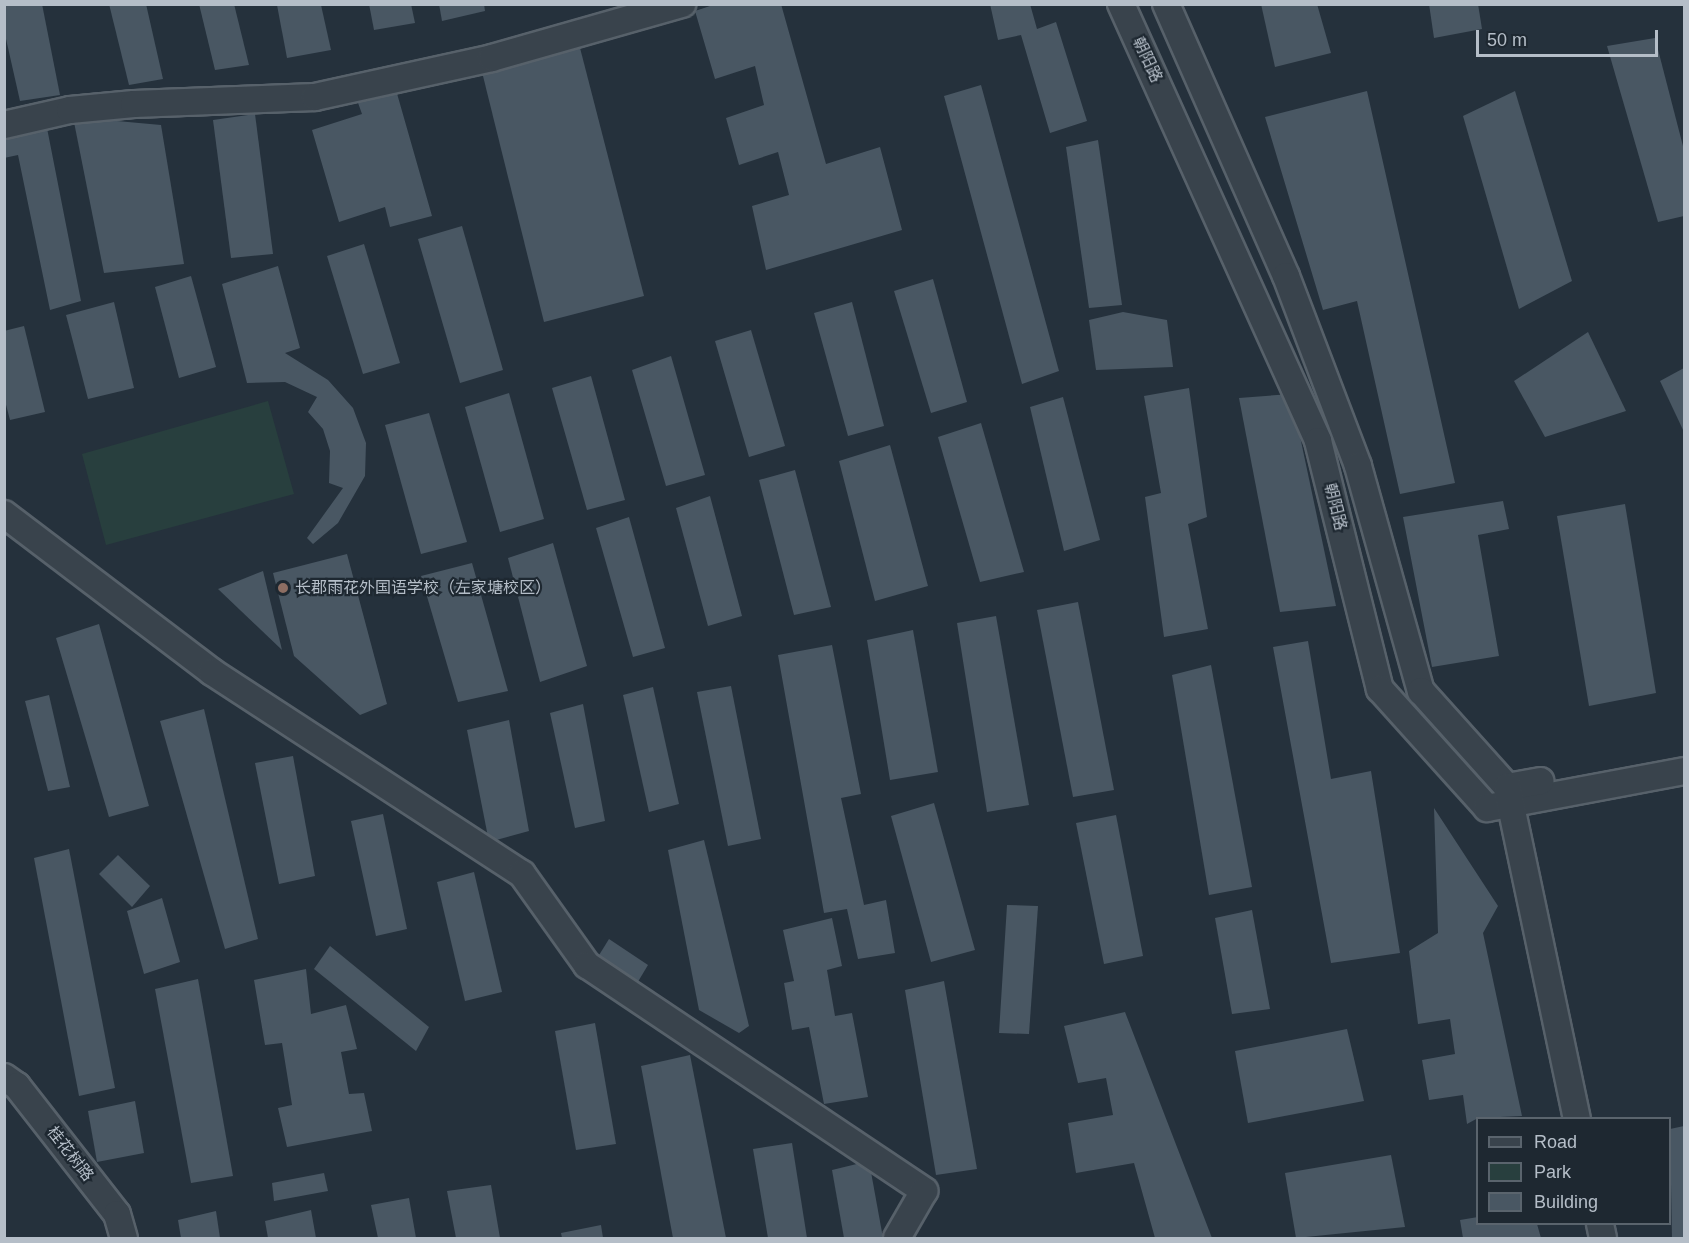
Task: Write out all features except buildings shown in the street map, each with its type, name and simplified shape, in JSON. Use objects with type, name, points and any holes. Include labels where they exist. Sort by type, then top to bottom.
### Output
[{"type":"street","points":[[4,125],[113,106],[315,97],[492,58],[682,4]]},
{"type":"street","name":"朝阳路","points":[[1120,4],[1318,441],[1380,689],[1487,808],[1509,795],[1684,753]]},
{"type":"street","name":"朝阳路","points":[[1166,4],[1286,276],[1358,466],[1421,691],[1509,795]]},
{"type":"street","points":[[4,513],[212,672],[522,874],[587,965],[924,1191],[897,1239]]},
{"type":"street","name":"朝阳路","points":[[1509,795],[1684,771]]},
{"type":"street","points":[[1509,795],[1577,1117]]},
{"type":"street","name":"桂花树路","points":[[4,1077],[18,1086],[117,1214],[124,1239]]},
{"type":"green space","points":[[268,401],[294,494],[106,545],[82,454]]},
{"type":"place","name":"长郡雨花外国语学校（左家塘校区）","points":[[283,588]]}]
